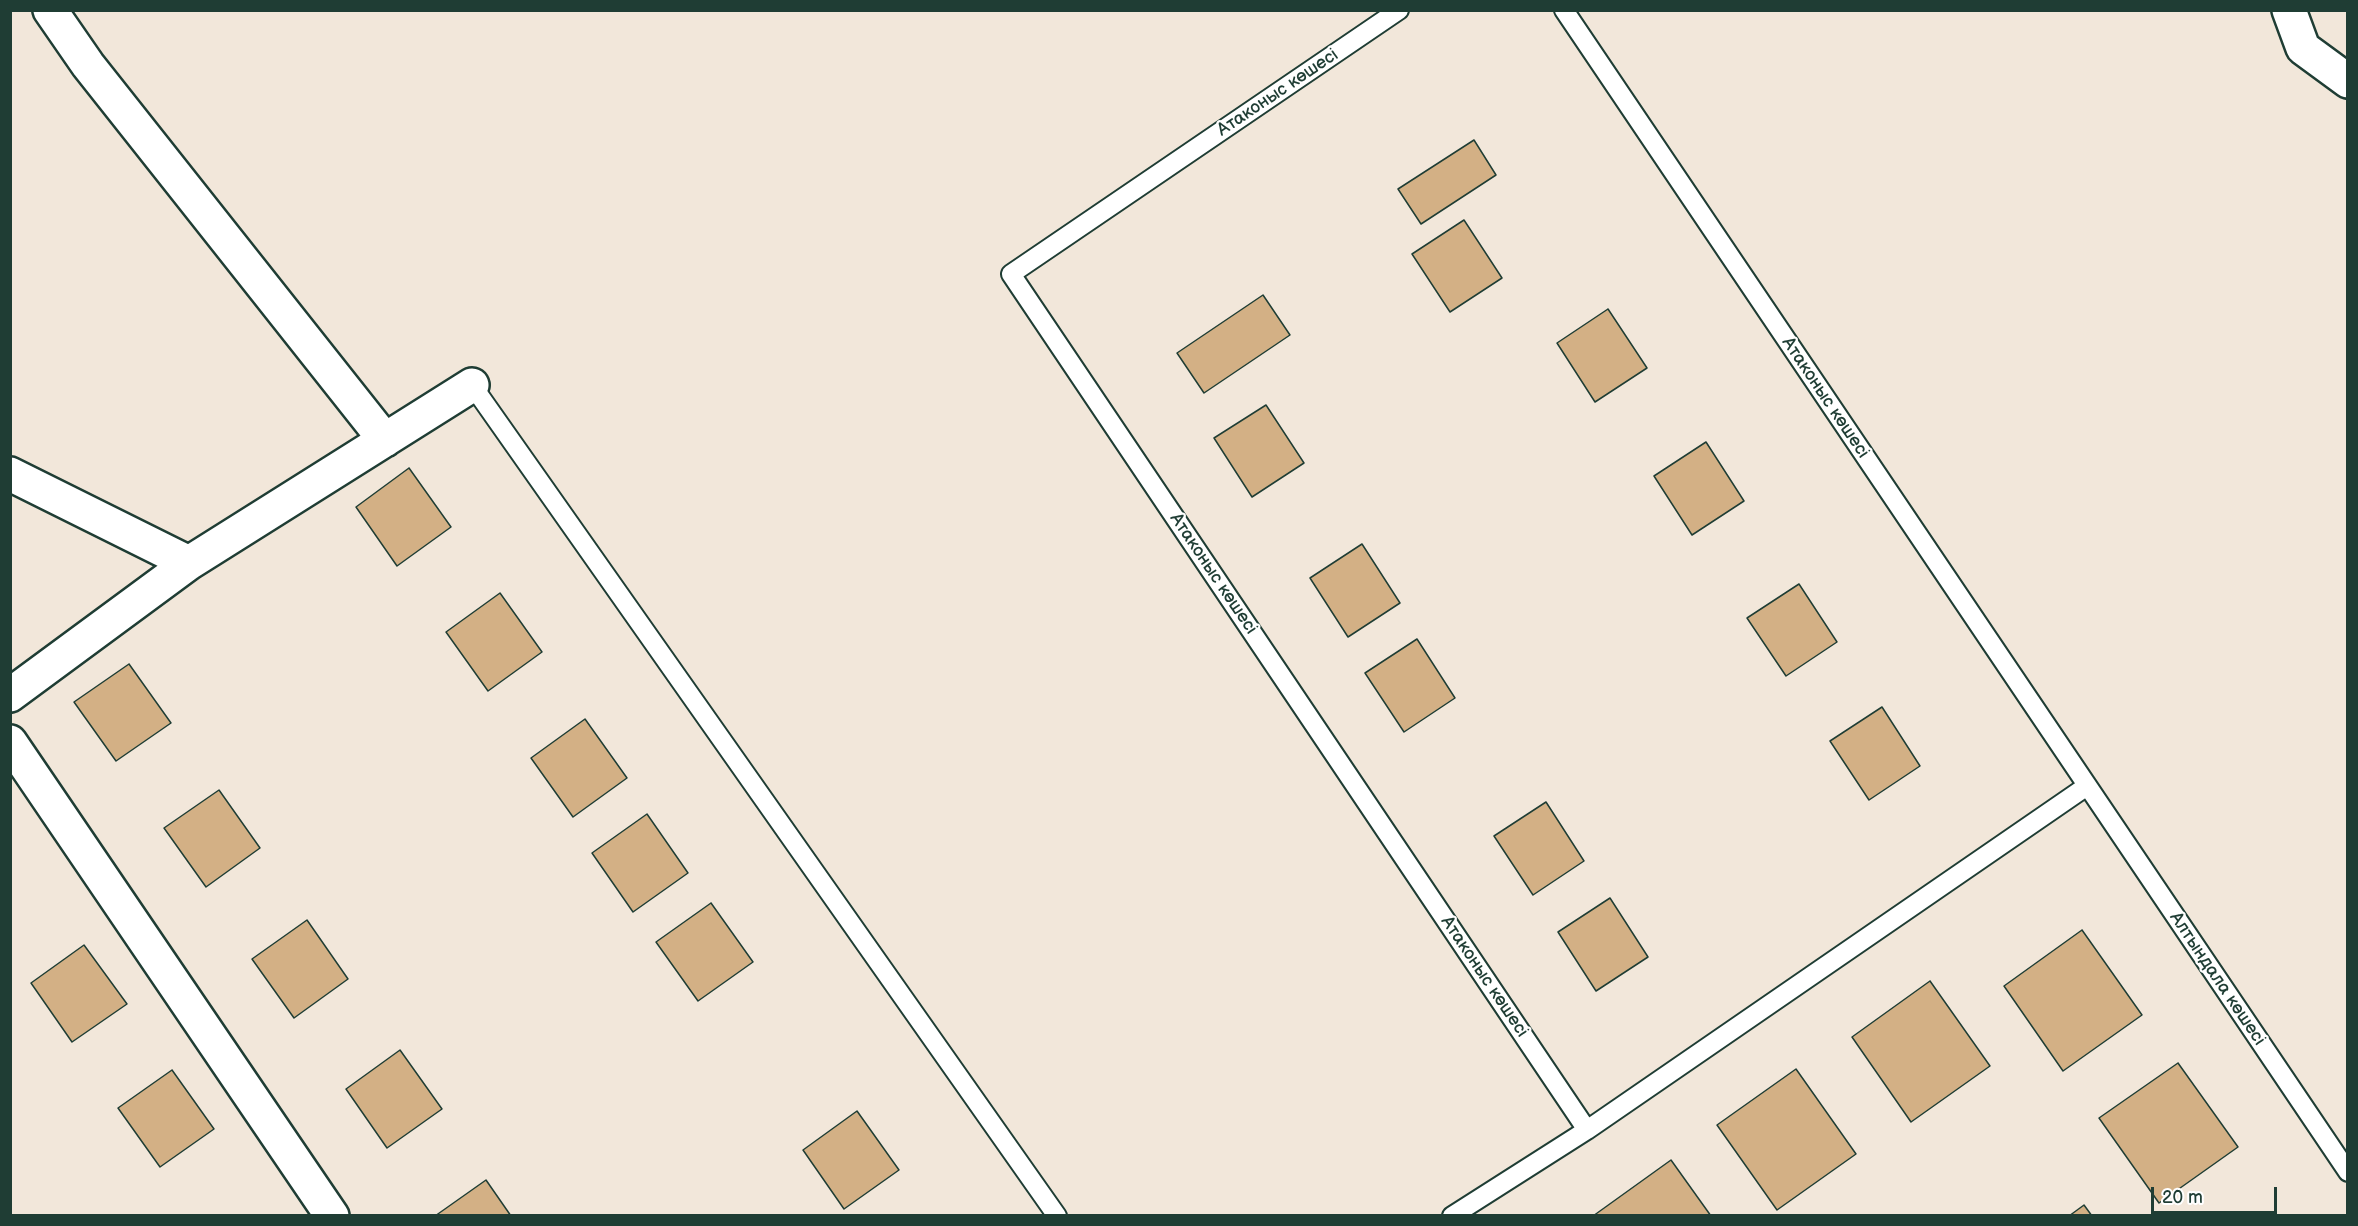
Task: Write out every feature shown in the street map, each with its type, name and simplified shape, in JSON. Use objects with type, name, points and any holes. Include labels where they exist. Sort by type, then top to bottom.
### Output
[{"type":"street","points":[[50,10],[88,65],[385,440]]},
{"type":"street","points":[[2289,10],[2303,48],[2348,81]]},
{"type":"street","points":[[10,695],[189,563],[472,385]]},
{"type":"street","points":[[10,474],[189,563]]},
{"type":"street","points":[[10,742],[332,1215]]},
{"type":"lane","name":"Атаконыс көшесі","points":[[1398,10],[1011,274],[1587,1130]]},
{"type":"lane","name":"Атаконыс көшесі","points":[[1564,10],[2087,786]]},
{"type":"lane","points":[[472,385],[1057,1215]]},
{"type":"lane","points":[[1452,1215],[1587,1130],[2087,786]]},
{"type":"lane","name":"Алтындала көшесі","points":[[2087,786],[2348,1172]]},
{"type":"building","points":[[1474,140],[1496,175],[1421,224],[1398,189]]},
{"type":"building","points":[[1464,220],[1502,278],[1450,312],[1412,254]]},
{"type":"building","points":[[1263,295],[1290,335],[1204,393],[1177,353]]},
{"type":"building","points":[[1608,309],[1647,368],[1595,402],[1557,343]]},
{"type":"building","points":[[1266,405],[1304,463],[1252,497],[1214,438]]},
{"type":"building","points":[[1706,442],[1744,501],[1692,535],[1654,476]]},
{"type":"building","points":[[409,468],[451,527],[397,566],[356,507]]},
{"type":"building","points":[[1362,544],[1400,603],[1348,637],[1310,578]]},
{"type":"building","points":[[1799,584],[1837,642],[1786,676],[1747,618]]},
{"type":"building","points":[[500,593],[542,652],[488,691],[446,632]]},
{"type":"building","points":[[1417,639],[1455,698],[1404,732],[1365,673]]},
{"type":"building","points":[[129,664],[171,723],[116,761],[74,702]]},
{"type":"building","points":[[1882,707],[1920,766],[1869,800],[1830,741]]},
{"type":"building","points":[[585,719],[627,778],[573,817],[531,758]]},
{"type":"building","points":[[219,790],[260,848],[206,887],[164,828]]},
{"type":"building","points":[[1546,802],[1584,861],[1533,895],[1494,836]]},
{"type":"building","points":[[647,814],[688,873],[633,912],[592,853]]},
{"type":"building","points":[[1610,898],[1648,957],[1596,991],[1558,932]]},
{"type":"building","points":[[711,903],[753,962],[698,1001],[656,942]]},
{"type":"building","points":[[307,920],[348,979],[294,1018],[252,959]]},
{"type":"building","points":[[2082,930],[2142,1015],[2063,1071],[2004,986]]},
{"type":"building","points":[[84,945],[127,1004],[72,1042],[31,983]]},
{"type":"building","points":[[1930,981],[1990,1066],[1911,1122],[1852,1037]]},
{"type":"building","points":[[400,1050],[442,1109],[387,1148],[346,1089]]},
{"type":"building","points":[[2178,1063],[2238,1147],[2159,1203],[2099,1118]]},
{"type":"building","points":[[1796,1069],[1856,1154],[1777,1210],[1717,1125]]},
{"type":"building","points":[[172,1070],[214,1129],[160,1167],[118,1108]]},
{"type":"building","points":[[857,1111],[899,1170],[844,1209],[803,1150]]},
{"type":"building","points":[[1671,1160],[1711,1216],[1593,1216]]},
{"type":"building","points":[[486,1180],[511,1216],[435,1216]]},
{"type":"building","points":[[2084,1205],[2092,1216],[2069,1216]]}]
